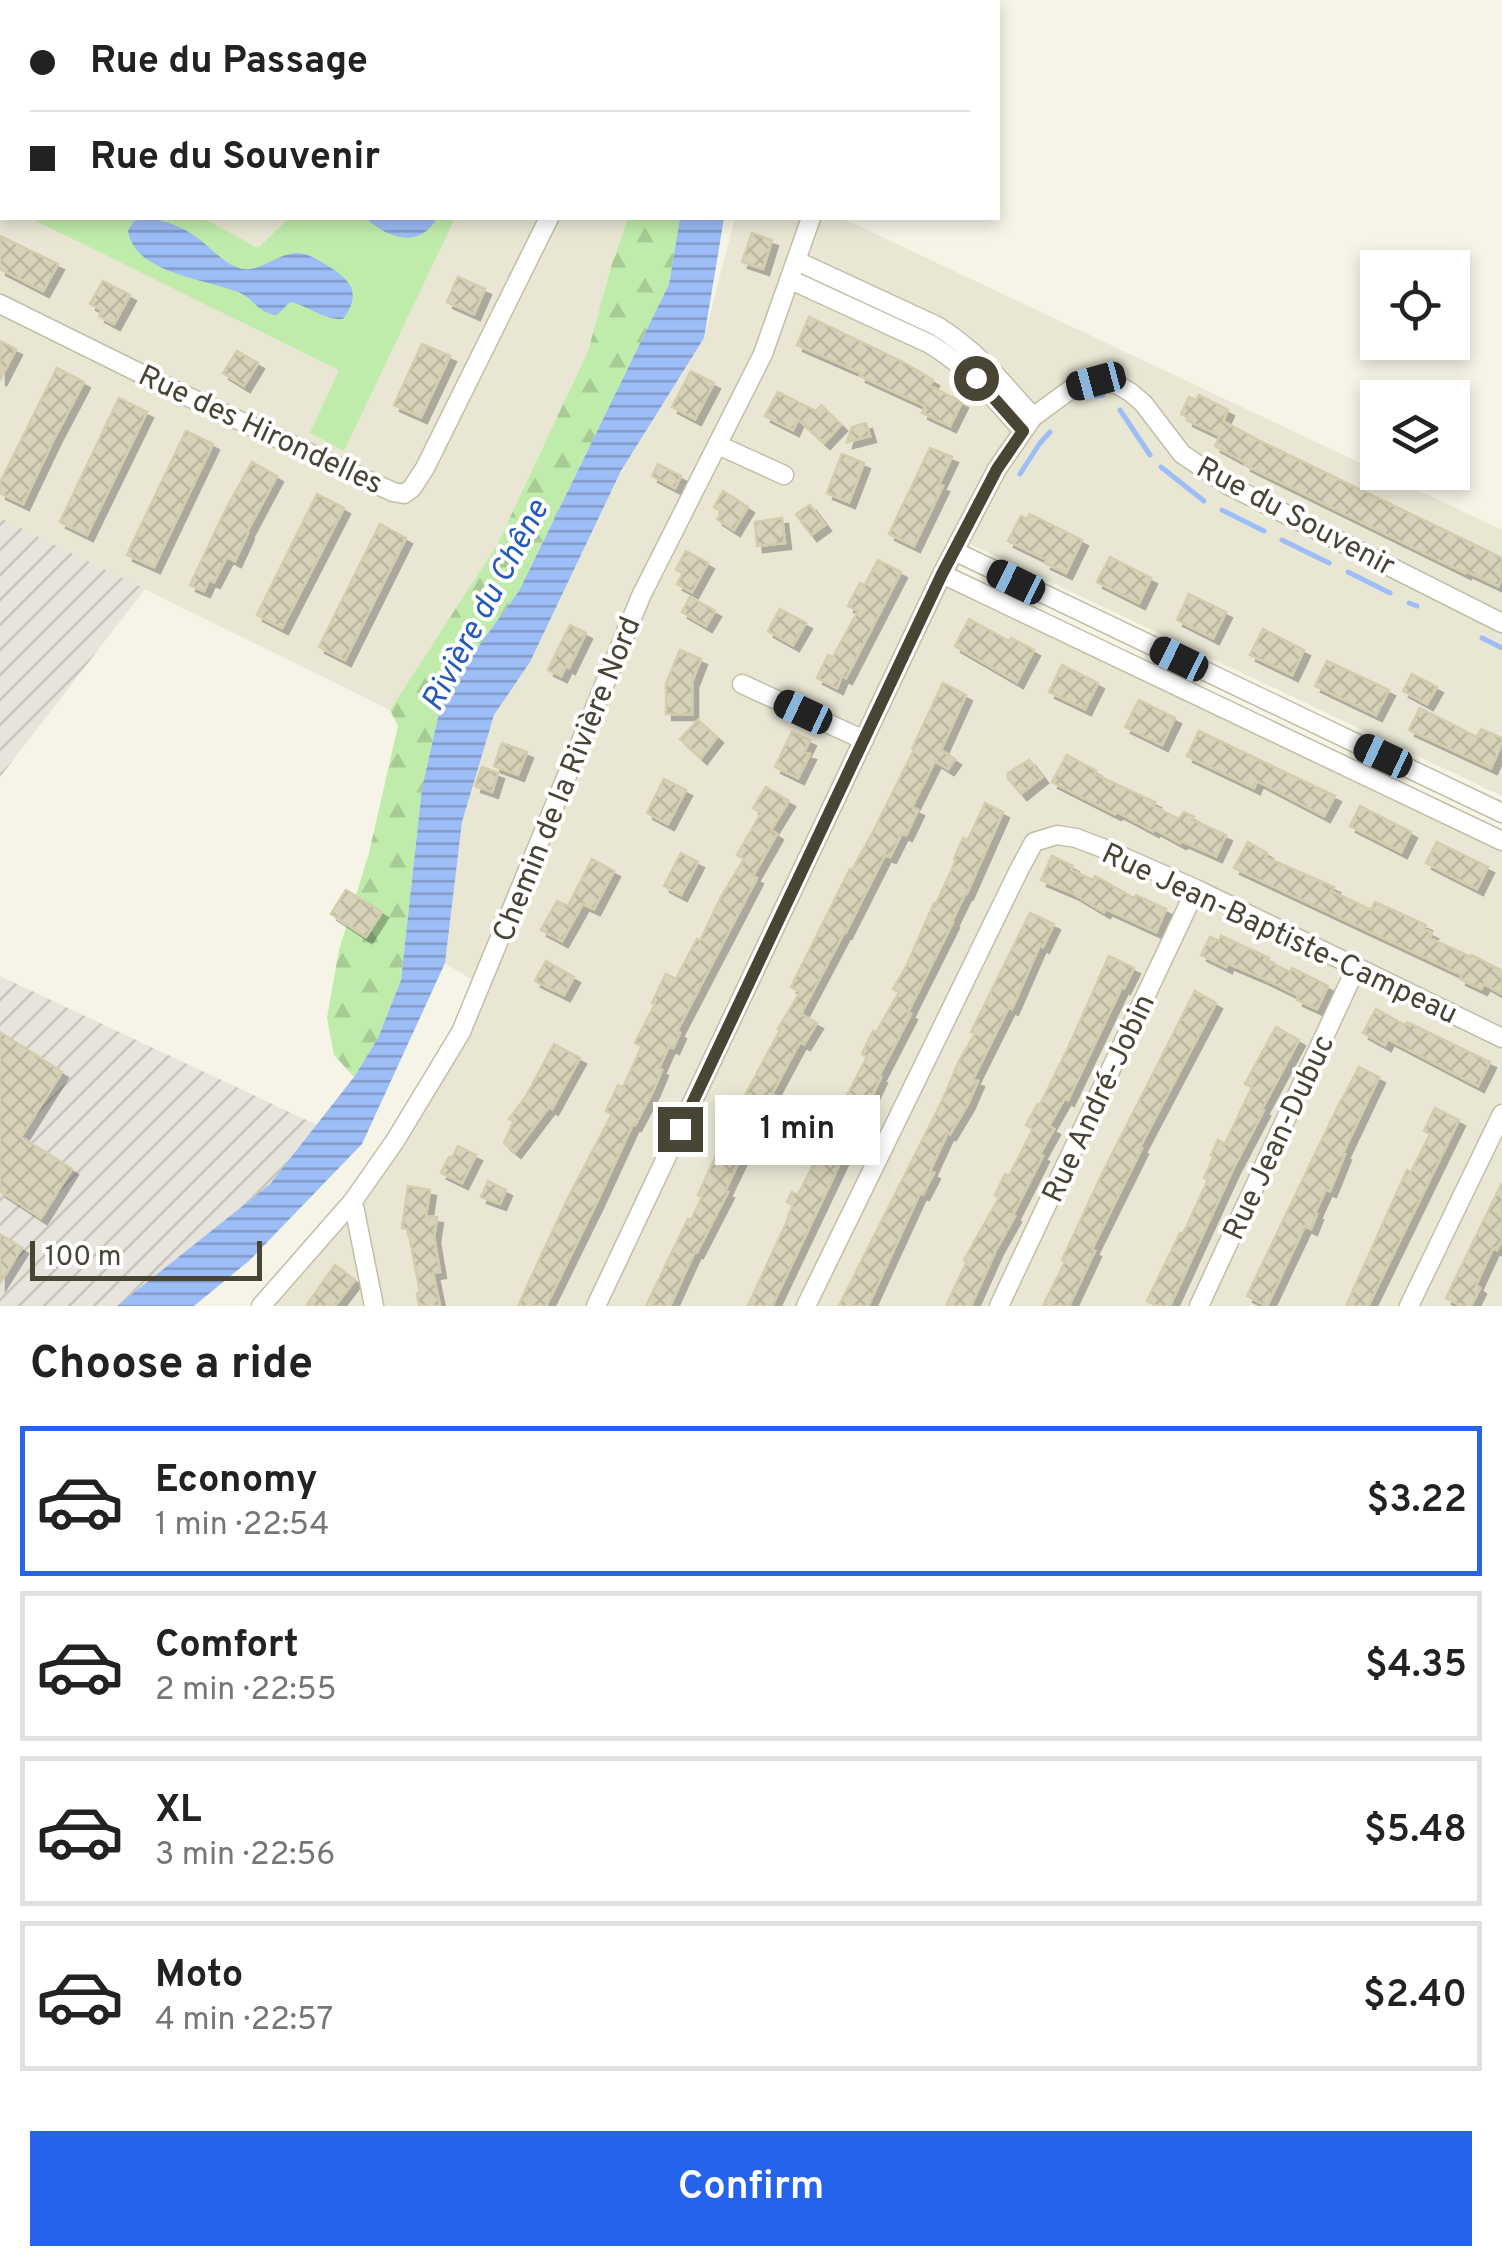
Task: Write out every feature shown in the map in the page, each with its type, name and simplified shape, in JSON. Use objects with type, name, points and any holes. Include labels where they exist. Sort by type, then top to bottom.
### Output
[{"type":"street","name":"Rue des Hirondelles","points":[[0,304],[312,455],[404,494],[425,468],[548,220]]},
{"type":"street","name":"Chemin de la Rivière Nord","points":[[260,1306],[353,1201],[462,1032],[641,596],[764,354],[810,220]]},
{"type":"street","points":[[797,261],[956,338],[983,360],[1028,424]]},
{"type":"street","points":[[790,280],[930,344],[1028,424]]},
{"type":"street","name":"Rue du Souvenir","points":[[596,1306],[954,550],[997,469],[1028,424],[1074,387],[1096,381],[1116,384],[1143,403],[1182,454],[1228,485],[1502,623]]},
{"type":"street","points":[[718,445],[784,475]]},
{"type":"street","points":[[954,550],[1502,813]]},
{"type":"street","points":[[942,574],[1502,840]]},
{"type":"street","points":[[742,684],[864,740]]},
{"type":"street","name":"Rue Jean-Baptiste-Campeau","points":[[806,1306],[1034,842],[1057,836],[1076,838],[1196,889],[1502,1038]]},
{"type":"street","name":"Rue André-Jobin","points":[[999,1306],[1196,889]]},
{"type":"street","name":"Rue Jean-Dubuc","points":[[1199,1306],[1356,968]]},
{"type":"street","points":[[1409,1306],[1502,1114]]},
{"type":"street","points":[[353,1201],[374,1306]]},
{"type":"shaded area","points":[[0,220],[627,220],[588,351],[498,543],[390,710],[0,518]]},
{"type":"shaded area","points":[[734,220],[846,220],[1360,463],[1360,490],[1417,490],[1502,530],[1502,796],[970,544],[951,584],[1502,846],[1502,1306],[272,1306],[302,1271],[485,988],[445,963],[462,822],[494,715],[530,662],[621,472],[704,338]]},
{"type":"shaded area","points":[[0,518],[145,589],[0,777]]},
{"type":"shaded area","points":[[0,976],[317,1125],[270,1184],[117,1306],[0,1306]]},
{"type":"green space","points":[[34,220],[207,220],[258,248],[287,220],[454,220],[344,451],[310,433],[339,370]]},
{"type":"green space","points":[[627,220],[680,220],[669,284],[519,591],[443,695],[422,788],[401,980],[378,1038],[354,1077],[334,1055],[327,1018],[339,950],[369,853],[398,726],[390,710],[498,543],[588,351]]},
{"type":"water","points":[[156,220],[187,231],[226,261],[244,269],[288,254],[311,256],[347,281],[353,294],[349,309],[343,319],[336,319],[290,302],[277,315],[271,314],[238,292],[156,265],[133,244],[128,230],[134,221]]},
{"type":"water","points":[[369,220],[436,220],[430,228],[413,237],[403,238]]},
{"type":"water","points":[[680,220],[724,220],[704,338],[621,471],[530,662],[494,715],[462,822],[445,963],[362,1144],[250,1260],[194,1306],[117,1306],[270,1184],[354,1077],[378,1038],[401,980],[422,788],[443,695],[519,591],[669,284]]},
{"type":"building","points":[[752,233],[772,240],[763,269],[742,262]]},
{"type":"building","points":[[0,236],[58,264],[43,291],[0,269]]},
{"type":"building","points":[[458,277],[485,289],[474,314],[447,302]]},
{"type":"building","points":[[103,281],[130,295],[114,324],[99,316],[102,310],[90,304]]},
{"type":"building","points":[[809,317],[903,362],[933,380],[930,386],[962,402],[950,426],[922,413],[925,406],[797,345]]},
{"type":"building","points":[[0,341],[16,349],[0,380]]},
{"type":"building","points":[[422,344],[450,356],[421,417],[394,405]]},
{"type":"building","points":[[237,351],[258,363],[244,386],[223,373]]},
{"type":"building","points":[[57,368],[84,382],[23,504],[0,493],[0,483]]},
{"type":"building","points":[[691,371],[714,383],[695,419],[672,407]]},
{"type":"building","points":[[778,392],[816,411],[821,405],[841,425],[824,443],[798,419],[793,430],[765,416]]},
{"type":"building","points":[[1199,395],[1228,410],[1223,421],[1264,443],[1502,558],[1498,586],[1245,465],[1215,446],[1220,436],[1181,414],[1189,397],[1196,400]]},
{"type":"building","points":[[119,398],[147,412],[87,535],[60,522]]},
{"type":"building","points":[[866,423],[870,436],[847,442],[852,427]]},
{"type":"building","points":[[186,431],[213,444],[154,567],[127,555]]},
{"type":"building","points":[[930,448],[952,457],[939,484],[943,486],[914,546],[889,534]]},
{"type":"building","points":[[842,454],[864,463],[849,502],[827,493]]},
{"type":"building","points":[[252,462],[277,476],[235,561],[227,557],[214,582],[209,580],[204,591],[190,585],[224,513]]},
{"type":"building","points":[[658,464],[681,476],[675,488],[652,476]]},
{"type":"building","points":[[723,491],[748,507],[734,530],[717,519],[722,512],[714,507]]},
{"type":"building","points":[[317,494],[344,508],[282,628],[257,615]]},
{"type":"building","points":[[810,505],[825,525],[811,535],[796,514]]},
{"type":"building","points":[[1030,514],[1082,540],[1066,573],[1008,541],[1021,516],[1027,519]]},
{"type":"building","points":[[782,518],[785,543],[757,546],[755,522]]},
{"type":"building","points":[[380,524],[406,538],[345,660],[319,647]]},
{"type":"building","points":[[686,551],[708,563],[692,592],[677,584],[683,573],[676,570]]},
{"type":"building","points":[[1110,557],[1151,578],[1139,603],[1097,582]]},
{"type":"building","points":[[878,560],[901,572],[846,678],[842,676],[837,688],[817,678],[858,611],[848,606]]},
{"type":"building","points":[[1189,594],[1226,612],[1213,638],[1177,620]]},
{"type":"building","points":[[690,597],[715,611],[706,626],[682,612]]},
{"type":"building","points":[[780,609],[806,623],[793,645],[768,631]]},
{"type":"building","points":[[969,619],[1034,650],[1017,682],[955,646]]},
{"type":"building","points":[[570,625],[586,633],[561,676],[548,670]]},
{"type":"building","points":[[1263,629],[1304,650],[1292,675],[1250,655]]},
{"type":"building","points":[[680,650],[701,659],[692,682],[692,714],[666,714],[666,684]]},
{"type":"building","points":[[1327,661],[1389,690],[1376,715],[1315,686]]},
{"type":"building","points":[[1062,665],[1098,683],[1085,709],[1049,692]]},
{"type":"building","points":[[1412,674],[1437,687],[1427,704],[1403,691]]},
{"type":"building","points":[[943,683],[966,695],[941,750],[955,759],[948,769],[935,761],[912,807],[918,810],[906,835],[902,833],[890,857],[885,855],[801,1014],[817,1023],[804,1044],[800,1042],[772,1094],[775,1095],[765,1115],[762,1114],[725,1191],[728,1192],[670,1306],[646,1306],[702,1197],[698,1195],[735,1114],[800,992],[791,987],[914,750]]},
{"type":"building","points":[[1139,700],[1175,718],[1162,745],[1125,727]]},
{"type":"building","points":[[1420,708],[1477,737],[1481,729],[1502,738],[1491,768],[1409,730]]},
{"type":"building","points":[[698,720],[717,737],[701,758],[680,739]]},
{"type":"building","points":[[1199,731],[1335,796],[1324,816],[1257,781],[1254,788],[1187,756]]},
{"type":"building","points":[[792,732],[810,740],[804,752],[810,754],[798,778],[775,767]]},
{"type":"building","points":[[502,743],[527,752],[518,775],[494,766]]},
{"type":"building","points":[[1067,755],[1096,771],[1094,774],[1155,802],[1153,806],[1179,819],[1184,812],[1194,817],[1192,820],[1226,835],[1216,856],[1115,814],[1052,782]]},
{"type":"building","points":[[1029,760],[1042,777],[1021,794],[1008,773]]},
{"type":"building","points":[[482,767],[498,773],[492,792],[475,786]]},
{"type":"building","points":[[664,779],[686,790],[668,824],[647,813]]},
{"type":"building","points":[[766,787],[789,801],[771,830],[777,834],[753,876],[757,878],[677,1031],[680,1033],[673,1048],[669,1046],[653,1091],[633,1124],[546,1306],[518,1306],[612,1114],[606,1111],[618,1085],[623,1087],[642,1046],[635,1043],[666,974],[676,979],[744,859],[737,855],[761,813],[753,808]]},
{"type":"building","points":[[985,803],[1003,812],[908,1012],[911,1014],[772,1306],[748,1306],[789,1217],[793,1205],[787,1202],[792,1192],[798,1195],[820,1151],[813,1147],[867,1057],[862,1054],[899,992],[893,989],[936,904],[963,838],[968,840]]},
{"type":"building","points":[[1360,806],[1411,832],[1401,852],[1350,826]]},
{"type":"building","points":[[1248,842],[1267,853],[1265,857],[1334,887],[1331,891],[1371,910],[1375,902],[1426,925],[1424,929],[1432,933],[1429,938],[1502,971],[1502,994],[1484,984],[1481,989],[1460,979],[1462,975],[1234,868]]},
{"type":"building","points":[[1437,842],[1488,867],[1477,889],[1426,863]]},
{"type":"building","points":[[681,853],[698,862],[681,895],[664,886]]},
{"type":"building","points":[[1052,856],[1073,866],[1071,870],[1093,880],[1095,876],[1134,898],[1136,895],[1166,909],[1156,932],[1106,909],[1104,912],[1041,880]]},
{"type":"building","points":[[592,859],[614,871],[594,909],[583,904],[562,941],[541,930],[557,901],[568,906]]},
{"type":"building","points":[[346,890],[382,912],[366,937],[331,914]]},
{"type":"building","points":[[1030,913],[1054,924],[973,1079],[978,1081],[968,1104],[948,1132],[930,1171],[934,1173],[923,1194],[920,1193],[868,1306],[839,1306],[975,1034],[971,1032]]},
{"type":"building","points":[[1221,936],[1290,972],[1292,968],[1328,986],[1317,1009],[1260,977],[1201,955],[1210,937],[1219,941]]},
{"type":"building","points":[[1109,956],[1134,968],[1068,1100],[1065,1098],[1049,1126],[1054,1129],[1040,1154],[1043,1156],[971,1306],[946,1306],[967,1261],[964,1260],[999,1198],[995,1195],[1005,1174],[1009,1176],[1033,1129],[1026,1125],[1068,1048]]},
{"type":"building","points":[[546,961],[574,977],[564,995],[535,981]]},
{"type":"building","points":[[1195,991],[1216,1003],[1140,1147],[1069,1306],[1043,1306],[1102,1174]]},
{"type":"building","points":[[1376,1009],[1490,1062],[1478,1086],[1388,1039],[1385,1045],[1363,1033]]},
{"type":"building","points":[[1276,1027],[1299,1040],[1262,1109],[1170,1306],[1157,1306],[1147,1301],[1208,1180],[1204,1178],[1218,1140],[1225,1144],[1252,1087],[1245,1084]]},
{"type":"building","points":[[0,1032],[62,1072],[21,1137],[72,1169],[41,1218],[0,1191]]},
{"type":"building","points":[[554,1044],[580,1058],[552,1109],[549,1107],[515,1152],[504,1143],[514,1121],[509,1119]]},
{"type":"building","points":[[1359,1067],[1379,1077],[1343,1153],[1330,1191],[1326,1189],[1311,1229],[1305,1226],[1267,1306],[1247,1296]]},
{"type":"building","points":[[1435,1108],[1459,1120],[1368,1306],[1346,1306],[1407,1170],[1411,1172],[1430,1134],[1424,1131]]},
{"type":"building","points":[[458,1146],[476,1155],[462,1183],[441,1173]]},
{"type":"building","points":[[488,1181],[506,1190],[500,1204],[481,1197]]},
{"type":"building","points":[[1502,1183],[1502,1240],[1497,1250],[1493,1248],[1471,1306],[1462,1306],[1446,1298]]},
{"type":"building","points":[[408,1186],[430,1190],[426,1216],[437,1217],[434,1237],[440,1272],[433,1273],[440,1306],[419,1306],[408,1229],[402,1228]]},
{"type":"building","points":[[0,1234],[22,1248],[0,1283]]},
{"type":"building","points":[[335,1265],[355,1280],[335,1306],[306,1306]]},
{"type":"waterway","points":[[1096,396],[1103,395]]},
{"type":"waterway","points":[[1120,410],[1150,455]]},
{"type":"waterway","points":[[1020,474],[1050,432]]},
{"type":"waterway","points":[[1161,467],[1204,501]]},
{"type":"waterway","points":[[1222,510],[1264,531]]},
{"type":"waterway","points":[[1282,540],[1329,563]]},
{"type":"waterway","points":[[1348,572],[1390,593]]},
{"type":"waterway","points":[[1409,603],[1417,606]]},
{"type":"waterway","points":[[1482,638],[1502,648]]},
{"type":"route","points":[[680,1129],[942,574],[997,469],[1023,431],[976,378]]},
{"type":"water label","name":"Rivière du Chêne","points":[[484,605]]}]
